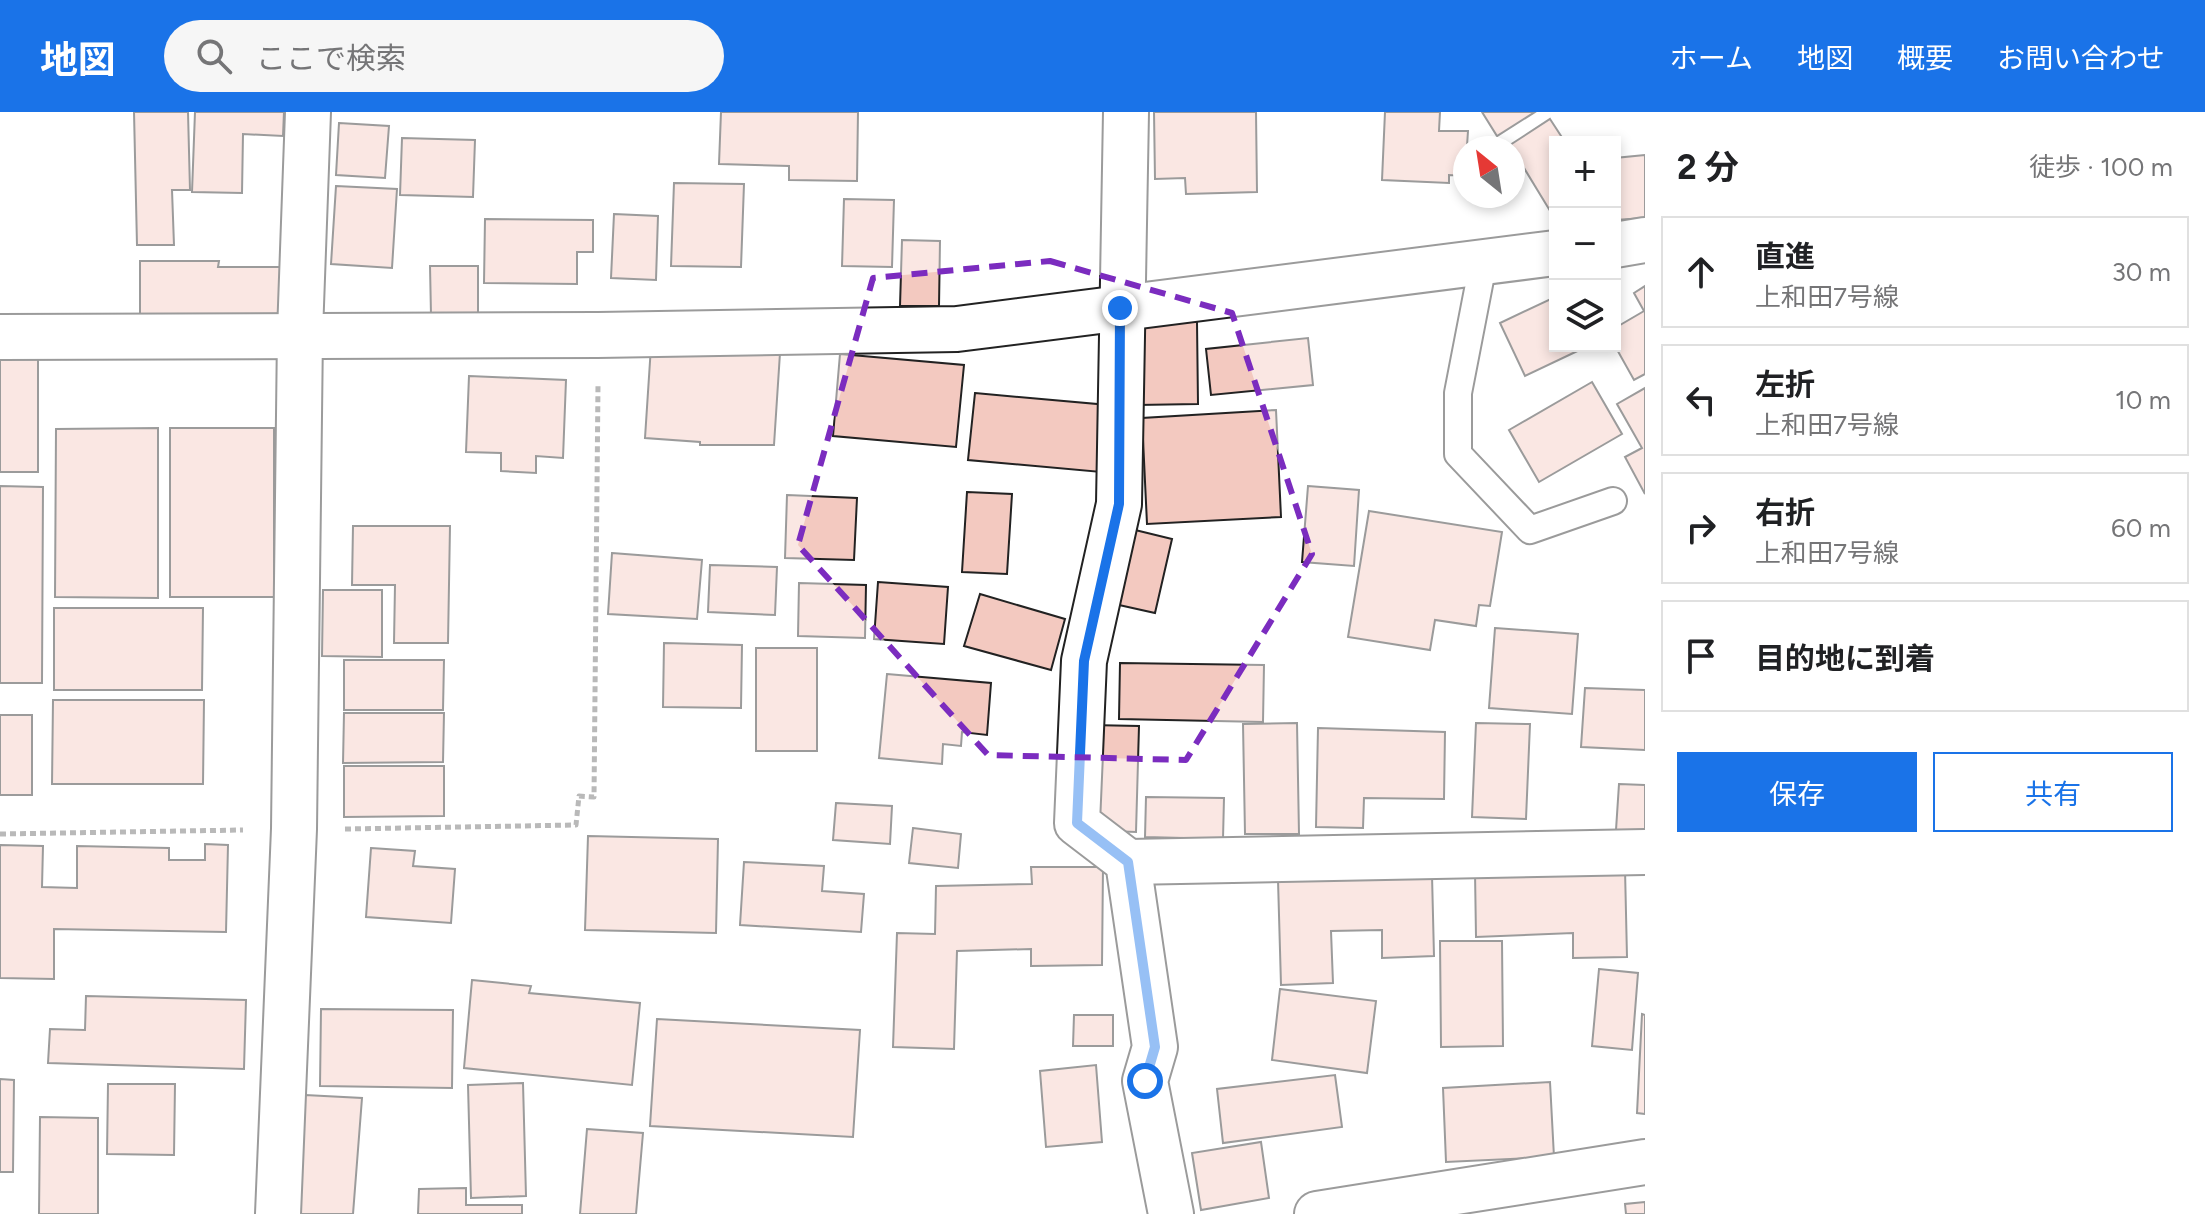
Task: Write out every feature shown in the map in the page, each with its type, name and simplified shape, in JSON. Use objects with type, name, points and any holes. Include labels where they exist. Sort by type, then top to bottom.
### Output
[{"type":"street","points":[[278,1214],[294,829],[300,333],[308,112]]},
{"type":"street","points":[[1126,112],[1120,308],[1119,504],[1084,661],[1077,823],[1128,862],[1645,852]]},
{"type":"street","points":[[1621,244],[1645,240]]},
{"type":"street","points":[[0,337],[300,333],[598,335],[957,329],[1549,254]]},
{"type":"street","points":[[1128,862],[1155,1047],[1145,1081],[1171,1214]]},
{"type":"street","points":[[1317,1214],[1645,1162]]},
{"type":"lane","points":[[1483,264],[1458,393],[1458,454],[1530,530],[1613,501]]},
{"type":"path","points":[[0,834],[576,825],[579,796],[594,797],[598,335]]},
{"type":"highlighted area","points":[[1050,261],[1232,313],[1312,554],[1186,760],[988,755],[798,545],[873,278]]},
{"type":"building","points":[[134,112],[188,112],[190,190],[172,190],[174,245],[137,245]]},
{"type":"building","points":[[195,112],[284,112],[283,136],[243,134],[242,193],[192,192]]},
{"type":"building","points":[[721,112],[858,112],[857,181],[789,180],[789,166],[719,164]]},
{"type":"building","points":[[1154,112],[1256,112],[1257,192],[1186,194],[1185,178],[1155,179]]},
{"type":"building","points":[[1385,112],[1440,112],[1439,131],[1468,131],[1468,136],[1453,136],[1453,175],[1449,175],[1449,183],[1382,180]]},
{"type":"building","points":[[1482,112],[1535,112],[1497,136]]},
{"type":"building","points":[[1550,119],[1561,136],[1549,136],[1549,209],[1525,170],[1524,136]]},
{"type":"building","points":[[339,123],[389,126],[385,178],[336,175]]},
{"type":"building","points":[[402,138],[475,140],[473,197],[400,195]]},
{"type":"building","points":[[1645,155],[1645,218],[1621,220],[1621,157]]},
{"type":"building","points":[[674,183],[744,184],[741,267],[671,266]]},
{"type":"building","points":[[336,186],[397,189],[392,268],[331,264]]},
{"type":"building","points":[[844,199],[894,200],[892,267],[842,266]]},
{"type":"building","points":[[614,214],[658,216],[656,280],[611,278]]},
{"type":"building","points":[[485,219],[593,220],[593,252],[577,252],[577,284],[484,283]]},
{"type":"building","points":[[902,240],[940,241],[939,306],[900,306]]},
{"type":"building","points":[[140,261],[219,261],[218,267],[280,267],[280,319],[140,320]]},
{"type":"building","points":[[430,266],[478,266],[478,314],[431,315]]},
{"type":"building","points":[[1645,286],[1645,374],[1634,380],[1618,352],[1621,352],[1621,324],[1644,311],[1634,293]]},
{"type":"building","points":[[1549,300],[1549,352],[1575,352],[1525,376],[1500,323]]},
{"type":"building","points":[[1135,322],[1197,322],[1198,404],[1137,405]]},
{"type":"building","points":[[1308,338],[1313,385],[1211,395],[1206,349]]},
{"type":"building","points":[[651,346],[780,353],[774,445],[700,445],[700,442],[645,438]]},
{"type":"building","points":[[840,354],[964,365],[956,447],[833,436]]},
{"type":"building","points":[[0,355],[38,355],[38,472],[0,472]]},
{"type":"building","points":[[469,376],[566,380],[563,458],[536,456],[536,473],[501,471],[501,453],[466,452]]},
{"type":"building","points":[[1592,382],[1622,434],[1539,482],[1509,430]]},
{"type":"building","points":[[1645,388],[1645,494],[1625,457],[1642,448],[1617,404]]},
{"type":"building","points":[[975,393],[1108,405],[1101,472],[968,460]]},
{"type":"building","points":[[1276,410],[1281,517],[1147,524],[1142,418]]},
{"type":"building","points":[[158,428],[158,598],[55,597],[56,429]]},
{"type":"building","points":[[170,428],[274,428],[274,597],[170,597]]},
{"type":"building","points":[[0,486],[43,487],[42,683],[0,683]]},
{"type":"building","points":[[1308,486],[1359,490],[1354,566],[1302,562]]},
{"type":"building","points":[[967,492],[1012,494],[1007,574],[962,572]]},
{"type":"building","points":[[787,495],[857,498],[854,560],[785,558]]},
{"type":"building","points":[[1369,511],[1502,532],[1490,606],[1479,605],[1476,626],[1435,620],[1430,650],[1348,637]]},
{"type":"building","points":[[353,526],[450,526],[448,643],[394,643],[395,585],[352,585]]},
{"type":"building","points":[[1127,528],[1172,539],[1155,613],[1110,603]]},
{"type":"building","points":[[612,553],[702,560],[697,619],[608,614]]},
{"type":"building","points":[[710,565],[777,567],[775,615],[708,612]]},
{"type":"building","points":[[878,582],[948,587],[944,644],[874,639]]},
{"type":"building","points":[[799,583],[866,585],[865,638],[798,636]]},
{"type":"building","points":[[323,590],[382,590],[382,657],[322,656]]},
{"type":"building","points":[[980,594],[1065,619],[1051,670],[964,646]]},
{"type":"building","points":[[54,608],[203,608],[202,690],[54,690]]},
{"type":"building","points":[[1495,628],[1578,634],[1572,714],[1489,708]]},
{"type":"building","points":[[664,643],[742,645],[741,708],[663,707]]},
{"type":"building","points":[[756,648],[817,648],[817,751],[756,751]]},
{"type":"building","points":[[344,660],[444,660],[443,710],[344,710]]},
{"type":"building","points":[[1120,663],[1264,665],[1263,722],[1119,719]]},
{"type":"building","points":[[887,674],[991,683],[987,735],[962,732],[961,746],[943,744],[942,764],[879,758]]},
{"type":"building","points":[[1585,688],[1645,690],[1645,750],[1581,747]]},
{"type":"building","points":[[53,700],[204,700],[203,784],[52,784]]},
{"type":"building","points":[[344,713],[444,713],[443,762],[343,763]]},
{"type":"building","points":[[0,715],[32,715],[32,795],[0,795]]},
{"type":"building","points":[[1297,723],[1299,834],[1245,834],[1243,724]]},
{"type":"building","points":[[1476,723],[1530,724],[1526,819],[1472,817]]},
{"type":"building","points":[[1090,725],[1139,726],[1136,832],[1110,831],[1091,808]]},
{"type":"building","points":[[1318,728],[1445,732],[1444,799],[1364,798],[1363,828],[1316,827]]},
{"type":"building","points":[[344,766],[444,766],[444,816],[344,817]]},
{"type":"building","points":[[1619,784],[1645,785],[1645,832],[1616,830]]},
{"type":"building","points":[[1146,797],[1224,798],[1223,839],[1145,837]]},
{"type":"building","points":[[836,803],[892,806],[890,844],[833,840]]},
{"type":"building","points":[[913,828],[961,834],[958,868],[909,863]]},
{"type":"building","points":[[588,836],[718,839],[716,933],[585,930]]},
{"type":"building","points":[[205,844],[228,845],[226,932],[54,929],[54,979],[0,978],[0,845],[43,846],[42,887],[77,888],[77,846],[169,848],[169,860],[205,860]]},
{"type":"building","points":[[371,848],[415,851],[413,866],[455,869],[451,923],[366,917]]},
{"type":"building","points":[[744,862],[824,866],[822,891],[864,894],[861,932],[740,925]]},
{"type":"building","points":[[1031,867],[1103,867],[1102,965],[1031,966],[1031,949],[957,951],[954,1049],[893,1047],[897,933],[935,934],[936,886],[1032,884]]},
{"type":"building","points":[[1625,869],[1627,957],[1573,958],[1573,933],[1476,937],[1475,872]]},
{"type":"building","points":[[1432,875],[1434,956],[1382,958],[1382,930],[1331,931],[1333,983],[1281,985],[1278,880]]},
{"type":"building","points":[[1440,941],[1502,941],[1503,1046],[1441,1047]]},
{"type":"building","points":[[1599,969],[1638,973],[1632,1050],[1592,1046]]},
{"type":"building","points":[[472,980],[531,986],[529,993],[640,1003],[632,1085],[464,1068]]},
{"type":"building","points":[[1280,989],[1376,1001],[1367,1073],[1272,1060]]},
{"type":"building","points":[[86,996],[246,1000],[244,1069],[48,1063],[50,1029],[85,1030]]},
{"type":"building","points":[[321,1009],[453,1010],[452,1088],[320,1086]]},
{"type":"building","points":[[1642,1014],[1645,1015],[1645,1114],[1637,1113]]},
{"type":"building","points":[[1074,1015],[1113,1015],[1113,1046],[1073,1046]]},
{"type":"building","points":[[657,1019],[860,1030],[853,1137],[650,1126]]},
{"type":"building","points":[[1096,1065],[1102,1142],[1046,1147],[1040,1071]]},
{"type":"building","points":[[1335,1075],[1342,1127],[1223,1143],[1217,1089]]},
{"type":"building","points":[[0,1079],[14,1080],[13,1172],[0,1172]]},
{"type":"building","points":[[1550,1082],[1554,1157],[1446,1162],[1443,1088]]},
{"type":"building","points":[[523,1083],[526,1196],[471,1198],[468,1085]]},
{"type":"building","points":[[108,1084],[175,1084],[174,1155],[107,1154]]},
{"type":"building","points":[[305,1095],[362,1098],[353,1214],[296,1214]]},
{"type":"building","points":[[40,1117],[98,1118],[98,1214],[39,1214]]},
{"type":"building","points":[[587,1129],[643,1133],[636,1214],[580,1214]]},
{"type":"building","points":[[1261,1142],[1269,1198],[1201,1210],[1192,1153]]},
{"type":"building","points":[[466,1188],[466,1205],[522,1205],[522,1214],[418,1214],[419,1189]]},
{"type":"building","points":[[1645,1202],[1645,1214],[1626,1214],[1625,1204]]},
{"type":"route","points":[[1120,308],[1119,504],[1084,661],[1077,823],[1128,862],[1155,1047],[1145,1081]]}]
